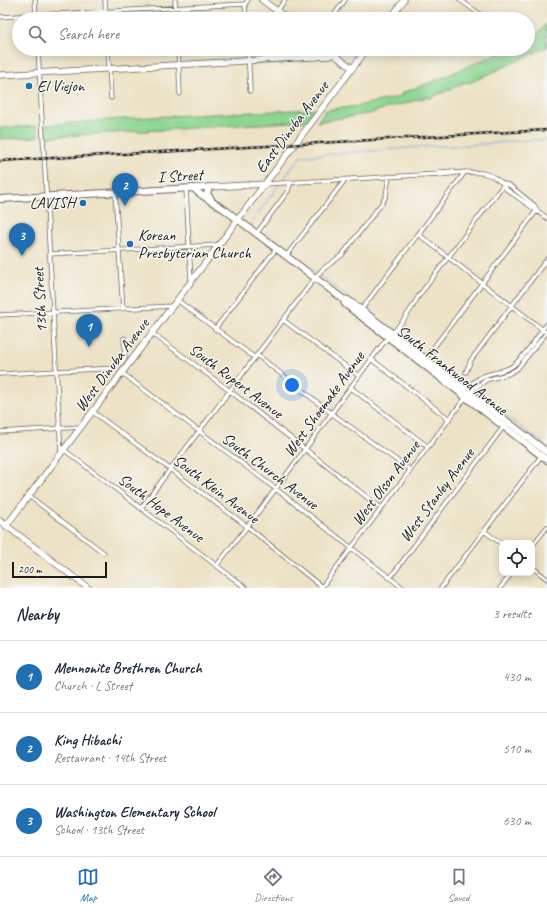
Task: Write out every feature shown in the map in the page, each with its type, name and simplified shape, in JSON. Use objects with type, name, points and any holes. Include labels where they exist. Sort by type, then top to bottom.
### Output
[{"type":"main road","points":[[209,187],[207,194],[212,201]]},
{"type":"main road","name":"I Street","points":[[0,199],[193,188]]},
{"type":"main road","name":"South Frankwood Avenue","points":[[193,188],[343,299],[348,300],[391,336],[546,453]]},
{"type":"main road","name":"South Frankwood Avenue","points":[[343,299],[344,304],[425,359],[504,426],[546,453]]},
{"type":"street","points":[[35,0],[36,12]]},
{"type":"street","points":[[105,0],[105,11]]},
{"type":"street","points":[[175,0],[175,12]]},
{"type":"street","points":[[262,0],[277,11],[285,0]]},
{"type":"street","points":[[336,12],[345,0]]},
{"type":"street","points":[[395,12],[404,0]]},
{"type":"street","points":[[460,0],[478,12]]},
{"type":"street","points":[[94,12],[247,2],[246,12]]},
{"type":"street","points":[[0,17],[12,17]]},
{"type":"street","name":"13th Street","points":[[38,56],[56,371],[62,450]]},
{"type":"street","points":[[108,56],[111,98]]},
{"type":"street","points":[[178,56],[180,94]]},
{"type":"street","points":[[249,56],[250,91]]},
{"type":"street","points":[[0,75],[329,56]]},
{"type":"street","points":[[336,56],[352,68]]},
{"type":"street","name":"East Dinuba Avenue","points":[[238,220],[361,56]]},
{"type":"street","points":[[265,184],[389,176],[440,175],[465,172],[483,173],[492,176],[504,184],[506,189],[547,218]]},
{"type":"street","points":[[361,310],[465,172]]},
{"type":"street","points":[[141,508],[315,278],[322,270],[342,255],[382,203],[386,196],[389,176]]},
{"type":"street","points":[[286,256],[345,180]]},
{"type":"street","points":[[256,234],[288,192],[291,182]]},
{"type":"street","name":"I Street","points":[[193,188],[265,184]]},
{"type":"street","name":"West Shoemake Avenue","points":[[217,565],[248,527],[358,376],[412,309],[418,297],[504,184]]},
{"type":"street","points":[[186,188],[191,281]]},
{"type":"street","points":[[116,192],[122,309]]},
{"type":"street","points":[[425,359],[537,210]]},
{"type":"street","name":"West Dinuba Avenue","points":[[6,526],[62,450],[122,374],[238,220]]},
{"type":"street","points":[[418,234],[547,333],[518,369],[508,374],[486,380],[468,395]]},
{"type":"street","points":[[49,254],[219,245]]},
{"type":"street","points":[[215,329],[276,249]]},
{"type":"street","points":[[466,372],[471,360],[547,259]]},
{"type":"street","points":[[177,300],[410,470]]},
{"type":"street","points":[[0,315],[173,306]]},
{"type":"street","points":[[283,320],[358,376]]},
{"type":"street","points":[[468,395],[469,387],[478,379],[490,373],[507,369],[517,363],[547,324]]},
{"type":"street","name":"South Rupert Avenue","points":[[152,333],[230,391],[381,508]]},
{"type":"street","points":[[0,374],[115,369],[124,359],[124,338]]},
{"type":"street","points":[[371,360],[449,419]]},
{"type":"street","name":"South Church Avenue","points":[[122,374],[276,489],[403,588]]},
{"type":"street","points":[[350,387],[428,447]]},
{"type":"street","name":"West Olson Avenue","points":[[322,588],[381,508],[468,395]]},
{"type":"street","name":"South Klein Avenue","points":[[92,412],[248,527],[322,588]]},
{"type":"street","name":"West Stanley Avenue","points":[[390,578],[504,426]]},
{"type":"street","points":[[0,432],[81,427]]},
{"type":"street","name":"South Hope Avenue","points":[[62,450],[246,588]]},
{"type":"street","points":[[441,588],[546,453]]},
{"type":"street","points":[[29,496],[104,553]]},
{"type":"street","points":[[0,521],[88,588]]},
{"type":"street","points":[[535,542],[547,527]]},
{"type":"street","points":[[484,531],[499,542]]},
{"type":"street","points":[[535,569],[547,579]]},
{"type":"street","points":[[500,588],[510,576]]},
{"type":"green space","points":[[546,24],[547,47],[535,53],[535,36]]},
{"type":"green space","points":[[491,56],[528,56],[469,83],[466,82],[430,98],[428,97],[373,113],[317,122],[326,110],[357,106],[399,97],[402,93],[442,78]]},
{"type":"green space","points":[[316,109],[306,121],[47,137],[46,125],[149,117]]},
{"type":"green space","points":[[37,126],[38,137],[0,139],[0,128]]},
{"type":"waterway","points":[[283,180],[300,157],[305,156],[436,146],[547,140]]},
{"type":"waterway","points":[[252,223],[279,185]]},
{"type":"waterway","points":[[266,234],[288,251]]},
{"type":"waterway","points":[[290,253],[316,273]]},
{"type":"waterway","points":[[319,275],[348,297]]},
{"type":"waterway","points":[[450,374],[464,384]]},
{"type":"waterway","points":[[479,395],[495,409]]},
{"type":"waterway","points":[[504,415],[543,443]]},
{"type":"railway","points":[[0,161],[547,130]]},
{"type":"place","name":"El Viejon","points":[[29,86]]},
{"type":"place","name":"LAVISH","points":[[83,203]]},
{"type":"place","name":"King Hibachi","points":[[125,206]]},
{"type":"place","name":"Korean Presbyterian Church","points":[[130,244]]},
{"type":"place","name":"Washington Elementary School","points":[[22,256]]},
{"type":"place","name":"Mennonite Brethren Church","points":[[89,347]]}]
